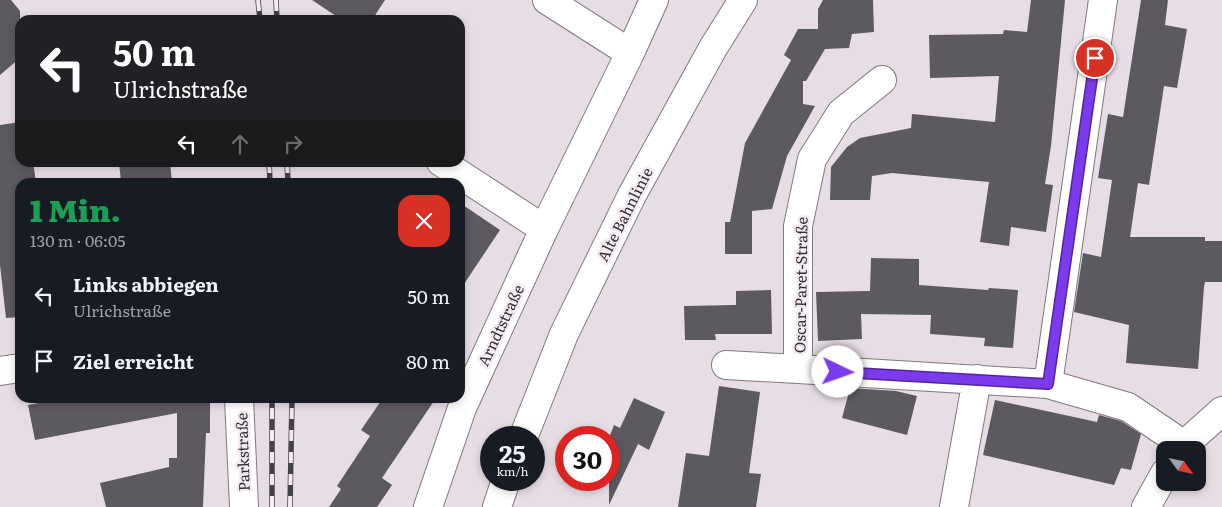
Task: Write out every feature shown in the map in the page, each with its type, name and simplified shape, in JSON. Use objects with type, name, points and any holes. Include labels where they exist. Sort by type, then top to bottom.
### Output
[{"type":"street","points":[[547,0],[630,53]]},
{"type":"street","name":"Arndtstraße","points":[[465,401],[544,229],[654,0]]},
{"type":"street","name":"Alte Bahnlinie","points":[[528,426],[564,334],[632,195],[713,48],[743,0]]},
{"type":"street","points":[[1048,384],[1103,0]]},
{"type":"street","name":"Oscar-Paret-Straße","points":[[798,370],[798,226],[812,159],[841,113],[882,80]]},
{"type":"street","points":[[449,167],[544,229]]},
{"type":"street","name":"Oscar-Paret-Straße","points":[[726,365],[1048,384],[1128,407],[1173,441]]},
{"type":"street","points":[[0,371],[15,369]]},
{"type":"street","points":[[954,507],[977,380]]},
{"type":"street","name":"Parkstraße","points":[[239,403],[244,507]]},
{"type":"street","name":"Arndtstraße","points":[[428,507],[464,403]]},
{"type":"street","points":[[1190,441],[1222,411]]},
{"type":"street","points":[[1146,507],[1156,489]]},
{"type":"street","points":[[497,507],[502,491]]},
{"type":"building","points":[[0,0],[11,0],[20,11],[20,15],[15,15],[15,62],[0,75]]},
{"type":"building","points":[[312,0],[385,0],[375,15],[334,15]]},
{"type":"building","points":[[823,0],[873,0],[874,32],[852,34],[849,48],[825,49],[806,81],[803,81],[803,104],[815,106],[787,156],[772,209],[752,211],[752,254],[725,254],[725,222],[730,222],[745,143],[791,60],[784,55],[798,29],[818,29],[818,9]]},
{"type":"building","points":[[1031,0],[1065,0],[1051,146],[1045,184],[1053,185],[1046,232],[1011,227],[1009,246],[980,242],[989,182],[892,173],[872,176],[870,200],[830,200],[831,167],[847,147],[860,138],[911,128],[912,114],[995,122],[999,76],[930,78],[929,35],[1003,34],[1004,30],[1027,32]]},
{"type":"building","points":[[1141,0],[1168,0],[1165,25],[1187,29],[1177,88],[1164,86],[1149,185],[1138,183],[1130,237],[1205,237],[1205,241],[1222,241],[1222,282],[1205,282],[1204,287],[1198,369],[1126,363],[1129,325],[1074,312],[1083,253],[1101,257],[1112,180],[1098,178],[1108,114],[1123,117]]},
{"type":"building","points":[[15,123],[15,167],[34,167],[35,178],[15,178],[15,317],[6,318],[0,265],[0,125]]},
{"type":"building","points":[[120,167],[170,167],[172,178],[121,178]]},
{"type":"building","points":[[465,206],[500,230],[465,282]]},
{"type":"building","points":[[871,258],[919,259],[919,285],[988,290],[989,288],[1018,290],[1013,348],[984,346],[985,338],[930,334],[931,315],[861,314],[862,339],[818,341],[816,292],[870,291]]},
{"type":"building","points":[[771,290],[772,334],[715,334],[716,340],[685,340],[684,306],[736,305],[736,291]]},
{"type":"building","points":[[719,386],[760,392],[749,473],[761,474],[756,507],[678,507],[686,453],[709,456]]},
{"type":"building","points":[[850,388],[896,391],[917,396],[907,435],[842,418]]},
{"type":"building","points":[[634,398],[665,412],[649,450],[638,444],[620,482],[620,428]]},
{"type":"building","points":[[995,400],[1097,422],[1099,415],[1121,421],[1141,434],[1131,470],[1121,468],[1114,485],[983,455]]},
{"type":"building","points":[[38,403],[210,403],[210,433],[206,433],[203,507],[106,507],[100,483],[169,467],[169,458],[177,458],[177,413],[35,440],[28,405]]},
{"type":"building","points":[[380,403],[433,403],[382,478],[392,485],[377,507],[329,507],[341,489],[337,486],[370,436],[361,430]]},
{"type":"building","points":[[609,491],[616,491],[609,505]]},
{"type":"railway","points":[[258,0],[260,15]]},
{"type":"railway","points":[[276,0],[277,15]]},
{"type":"railway","points":[[269,167],[270,178]]},
{"type":"railway","points":[[287,167],[288,178]]},
{"type":"railway","points":[[272,403],[272,507]]},
{"type":"railway","points":[[290,507],[292,403]]},
{"type":"route","points":[[838,372],[1048,384],[1095,58]]}]
